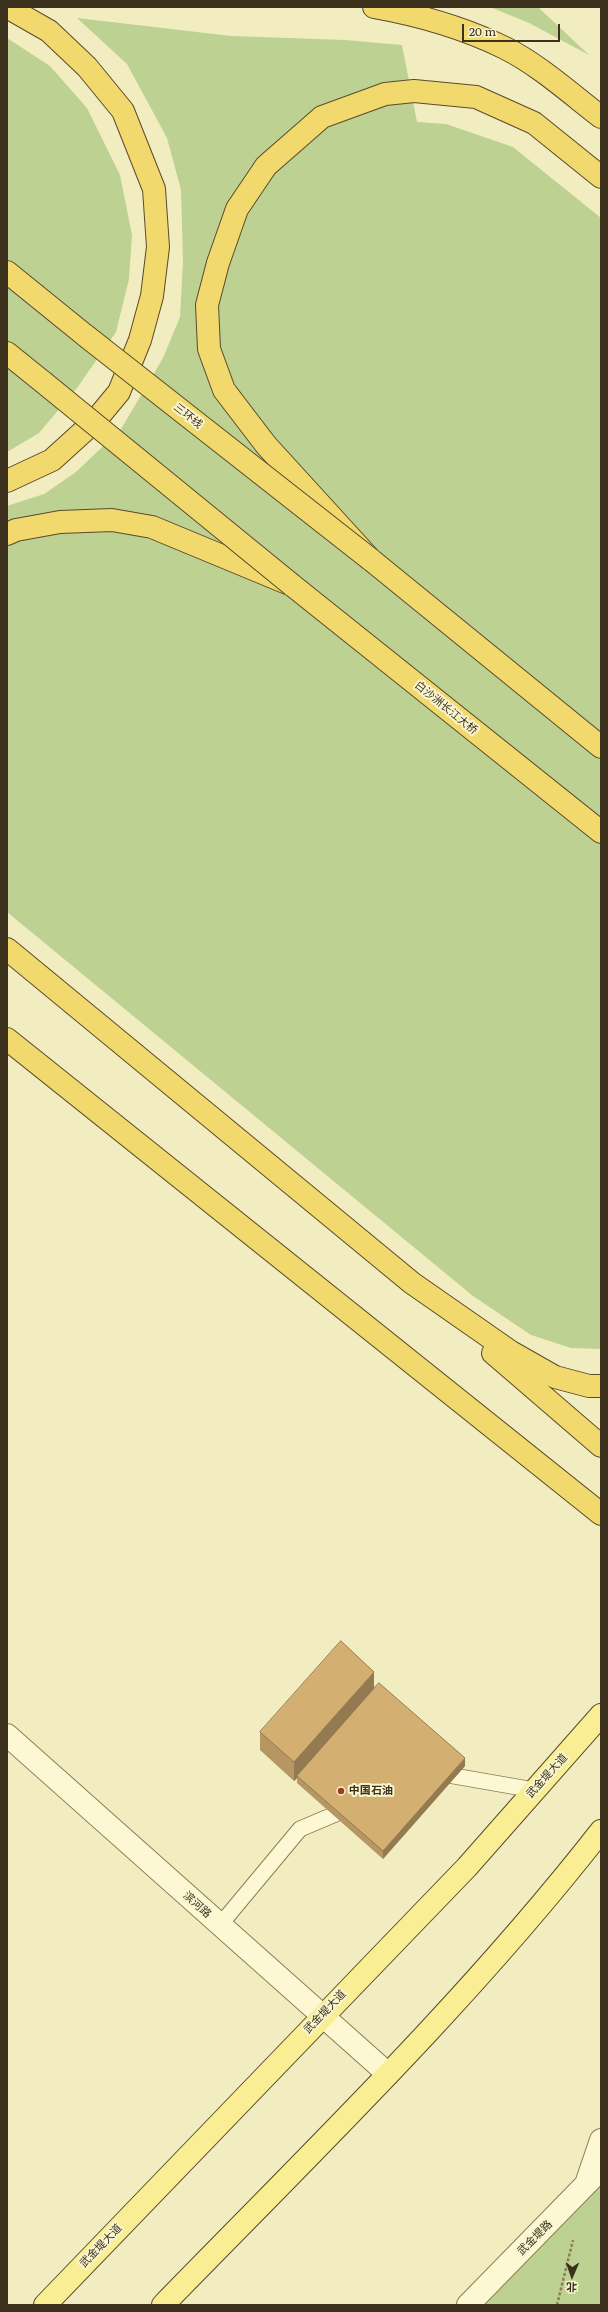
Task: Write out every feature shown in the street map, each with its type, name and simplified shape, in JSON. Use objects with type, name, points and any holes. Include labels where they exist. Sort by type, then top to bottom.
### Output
[{"type":"highway","points":[[7,7],[49,31],[87,67],[123,111],[154,188],[158,247],[152,296],[140,340],[119,392],[95,421],[52,460],[7,481]]},
{"type":"highway","points":[[374,7],[399,12],[463,30],[506,49],[552,79],[601,118]]},
{"type":"highway","points":[[601,177],[534,123],[476,97],[414,91],[385,94],[322,117],[266,166],[237,209],[218,263],[207,305],[209,348],[224,390],[266,445],[370,559],[601,747]]},
{"type":"highway","name":"三环线","points":[[7,272],[86,336],[370,559]]},
{"type":"highway","points":[[7,353],[292,585]]},
{"type":"highway","points":[[7,534],[16,530],[60,522],[112,520],[152,527],[292,585]]},
{"type":"highway","name":"白沙洲长江大桥","points":[[292,585],[601,832]]},
{"type":"highway","points":[[7,949],[412,1283],[601,1446]]},
{"type":"highway","points":[[7,1039],[601,1514]]},
{"type":"highway","points":[[412,1283],[511,1352],[554,1378],[601,1386]]},
{"type":"main road","name":"武金堤大道","points":[[45,2305],[321,2016],[467,1867],[601,1715]]},
{"type":"main road","points":[[163,2305],[388,2074],[547,1900],[601,1831]]},
{"type":"street","name":"滨河路","points":[[7,1735],[321,2016],[388,2074]]},
{"type":"street","points":[[585,2186],[601,2140]]},
{"type":"street","name":"武金堤路","points":[[468,2305],[601,2170]]},
{"type":"lane","points":[[425,1778],[440,1772],[534,1790]]},
{"type":"lane","points":[[220,1925],[300,1829],[366,1802]]},
{"type":"path","points":[[557,2305],[573,2238]]},
{"type":"green space","points":[[490,7],[538,7],[589,55],[529,23]]},
{"type":"green space","points":[[77,18],[231,36],[345,40],[402,45],[417,122],[446,124],[513,147],[601,218],[601,1349],[571,1348],[531,1335],[473,1296],[7,912],[7,506],[44,494],[76,472],[121,429],[163,358],[180,317],[183,262],[181,190],[167,138],[127,64]]},
{"type":"green space","points":[[7,38],[50,66],[87,108],[120,175],[132,235],[129,279],[116,332],[77,388],[39,433],[7,452]]},
{"type":"green space","points":[[601,2171],[601,2305],[468,2305]]},
{"type":"building","points":[[341,1641],[374,1672],[294,1762],[260,1732]]},
{"type":"building","points":[[379,1683],[465,1758],[383,1851],[297,1776]]},
{"type":"place","name":"中国石油","points":[[341,1791]]}]
